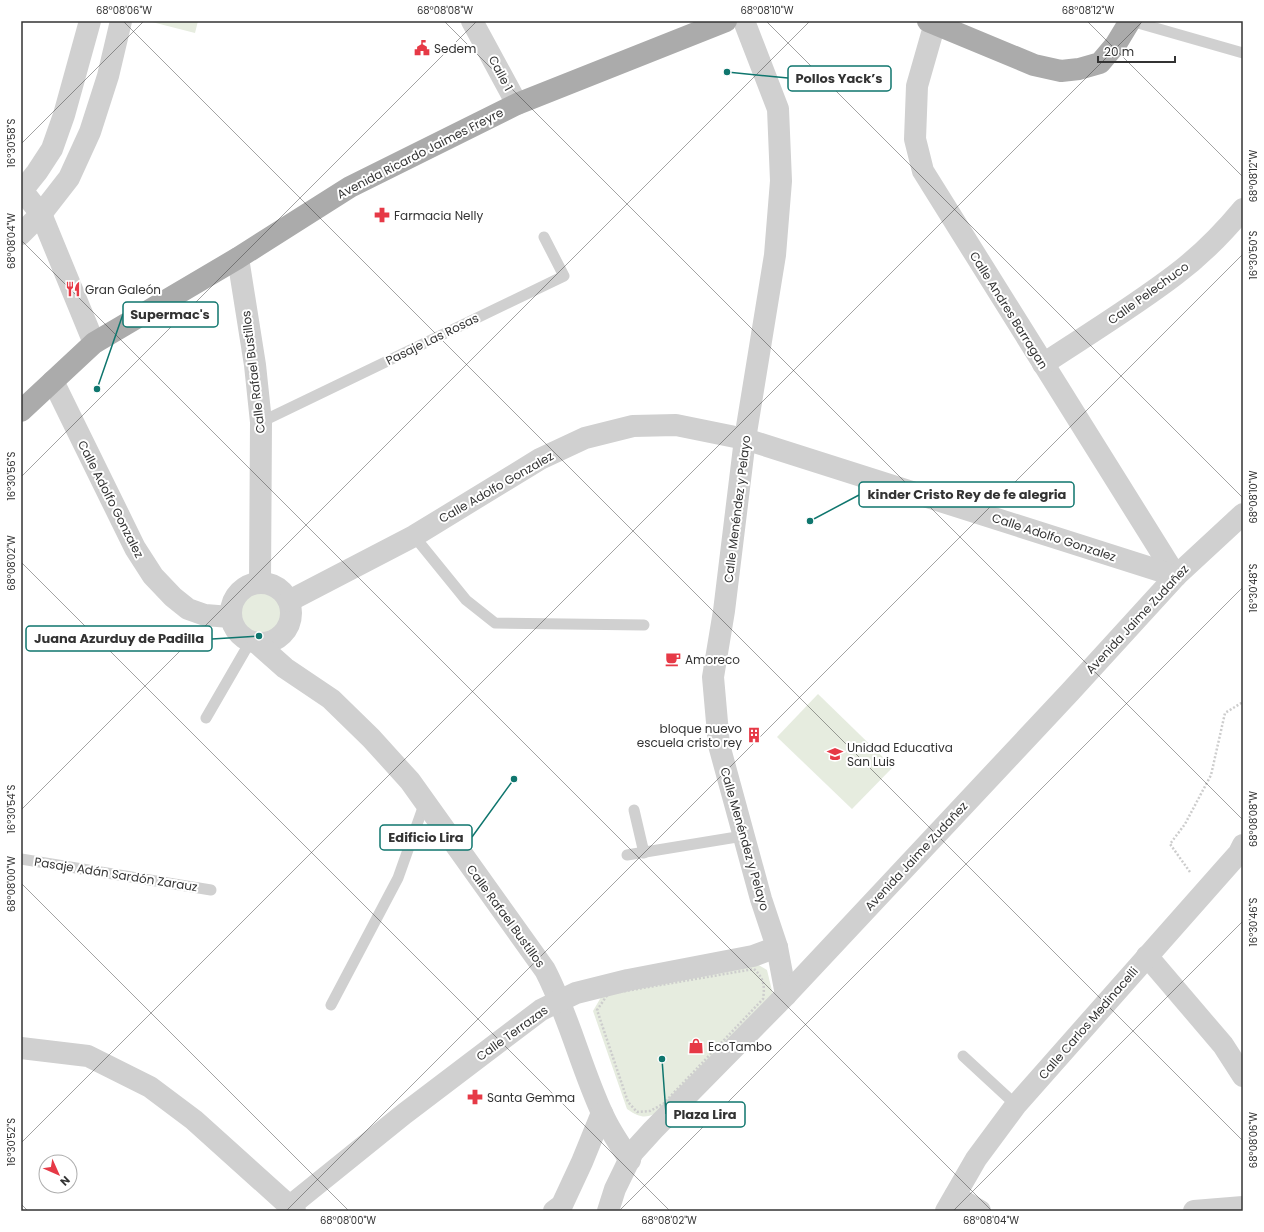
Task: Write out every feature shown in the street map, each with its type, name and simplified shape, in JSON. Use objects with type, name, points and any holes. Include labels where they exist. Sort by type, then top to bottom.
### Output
[{"type":"main road","name":"Avenida Ricardo Jaimes Freyre","points":[[21,411],[94,343],[238,258],[350,187],[517,104],[726,21]]},
{"type":"main road","points":[[932,22],[1034,65],[1061,71],[1079,69],[1100,63],[1116,44],[1131,21]]},
{"type":"street","points":[[90,21],[64,115],[52,149],[37,172],[21,191],[42,214],[94,343]]},
{"type":"street","points":[[21,234],[42,214],[69,178],[90,132],[108,76],[121,21]]},
{"type":"street","name":"Calle 1","points":[[472,21],[517,104]]},
{"type":"street","name":"Calle Menéndez y Pelayo","points":[[744,21],[778,109],[781,181],[775,255],[745,439],[724,611],[713,677],[719,745],[761,899],[777,947],[786,995]]},
{"type":"street","name":"Calle Andres Barragan","points":[[932,22],[917,86],[915,139],[923,171],[1176,576]]},
{"type":"street","name":"Calle Pelechuco","points":[[1043,364],[1176,275],[1225,231],[1243,209]]},
{"type":"street","name":"Calle Rafael Bustillos","points":[[238,258],[255,365],[261,422],[260,583]]},
{"type":"street","name":"Calle Adolfo Gonzalez","points":[[53,381],[135,548],[153,576],[173,597],[188,609],[205,615],[230,617]]},
{"type":"street","name":"Calle Adolfo Gonzalez","points":[[289,601],[334,579],[414,536],[540,460],[585,438],[633,426],[676,425],[745,439],[1176,576]]},
{"type":"street","name":"Avenida Jaime Zudañez","points":[[608,1211],[615,1190],[633,1152],[653,1130],[786,995],[1176,576],[1243,514]]},
{"type":"street","points":[[260,583],[269,584],[284,593],[289,601],[291,610],[288,627],[276,640],[267,643],[254,643],[242,638],[232,625],[230,617],[230,607],[234,598],[241,590],[250,585],[260,583]]},
{"type":"street","name":"Calle Rafael Bustillos","points":[[254,643],[285,668],[331,699],[372,738],[410,781],[545,970],[560,1000],[585,1072],[602,1113],[630,1160]]},
{"type":"street","name":"Calle Carlos Medinacelli","points":[[950,1204],[976,1159],[1016,1105],[1204,892],[1242,852]]},
{"type":"street","name":"Calle Terrazas","points":[[293,1209],[404,1114],[510,1032],[541,1010],[576,993],[628,980],[753,956],[777,947]]},
{"type":"street","points":[[1147,956],[1223,1045],[1243,1076]]},
{"type":"street","points":[[21,1048],[88,1056],[150,1087],[194,1120],[293,1209]]},
{"type":"street","points":[[554,1211],[562,1205],[602,1113]]},
{"type":"street","points":[[950,1204],[980,1211]]},
{"type":"street","points":[[1194,1211],[1243,1207]]},
{"type":"lane","points":[[1131,21],[1243,53]]},
{"type":"lane","name":"Pasaje Las Rosas","points":[[261,422],[564,276],[544,237]]},
{"type":"lane","points":[[414,536],[466,600],[495,623],[644,625]]},
{"type":"lane","points":[[206,718],[254,643]]},
{"type":"lane","points":[[331,1005],[398,878],[425,802]]},
{"type":"lane","points":[[634,810],[644,853]]},
{"type":"lane","points":[[627,855],[743,836]]},
{"type":"lane","name":"Pasaje Adán Sardón Zarauz","points":[[21,859],[211,890]]},
{"type":"lane","points":[[963,1056],[1016,1105]]},
{"type":"path","points":[[1204,892],[1170,844],[1185,824],[1211,775],[1225,713],[1243,702]]},
{"type":"path","points":[[754,969],[760,975],[765,988],[763,999],[663,1104],[650,1111],[637,1112],[628,1102],[597,1010],[608,994],[754,969]]},
{"type":"shaded area","points":[[148,21],[198,21],[195,33]]},
{"type":"shaded area","points":[[260,589],[273,593],[279,599],[283,612],[279,625],[273,631],[260,635],[247,631],[241,625],[237,612],[241,599],[247,593]]},
{"type":"shaded area","points":[[818,694],[893,767],[852,809],[777,737]]},
{"type":"shaded area","points":[[757,964],[767,970],[774,999],[667,1108],[656,1114],[647,1116],[638,1115],[627,1109],[593,1011],[604,992]]},
{"type":"place","name":"Sedem","points":[[422,48]]},
{"type":"place","name":"Pollos Yack’s","points":[[727,72]]},
{"type":"place","name":"Farmacia Nelly","points":[[382,215]]},
{"type":"place","name":"Gran Galeón","points":[[73,289]]},
{"type":"place","name":"Supermac's","points":[[97,389]]},
{"type":"place","name":"kinder Cristo Rey de fe alegria","points":[[810,521]]},
{"type":"place","name":"Juana Azurduy de Padilla","points":[[259,636]]},
{"type":"place","name":"Amoreco","points":[[673,659]]},
{"type":"place","name":"bloque nuevo escuela cristo rey","points":[[754,735]]},
{"type":"place","name":"Unidad Educativa San Luis","points":[[835,754]]},
{"type":"place","name":"Edificio Lira","points":[[514,779]]},
{"type":"place","name":"EcoTambo","points":[[696,1046]]},
{"type":"place","name":"Plaza Lira","points":[[662,1059]]},
{"type":"place","name":"Santa Gemma","points":[[475,1097]]}]
